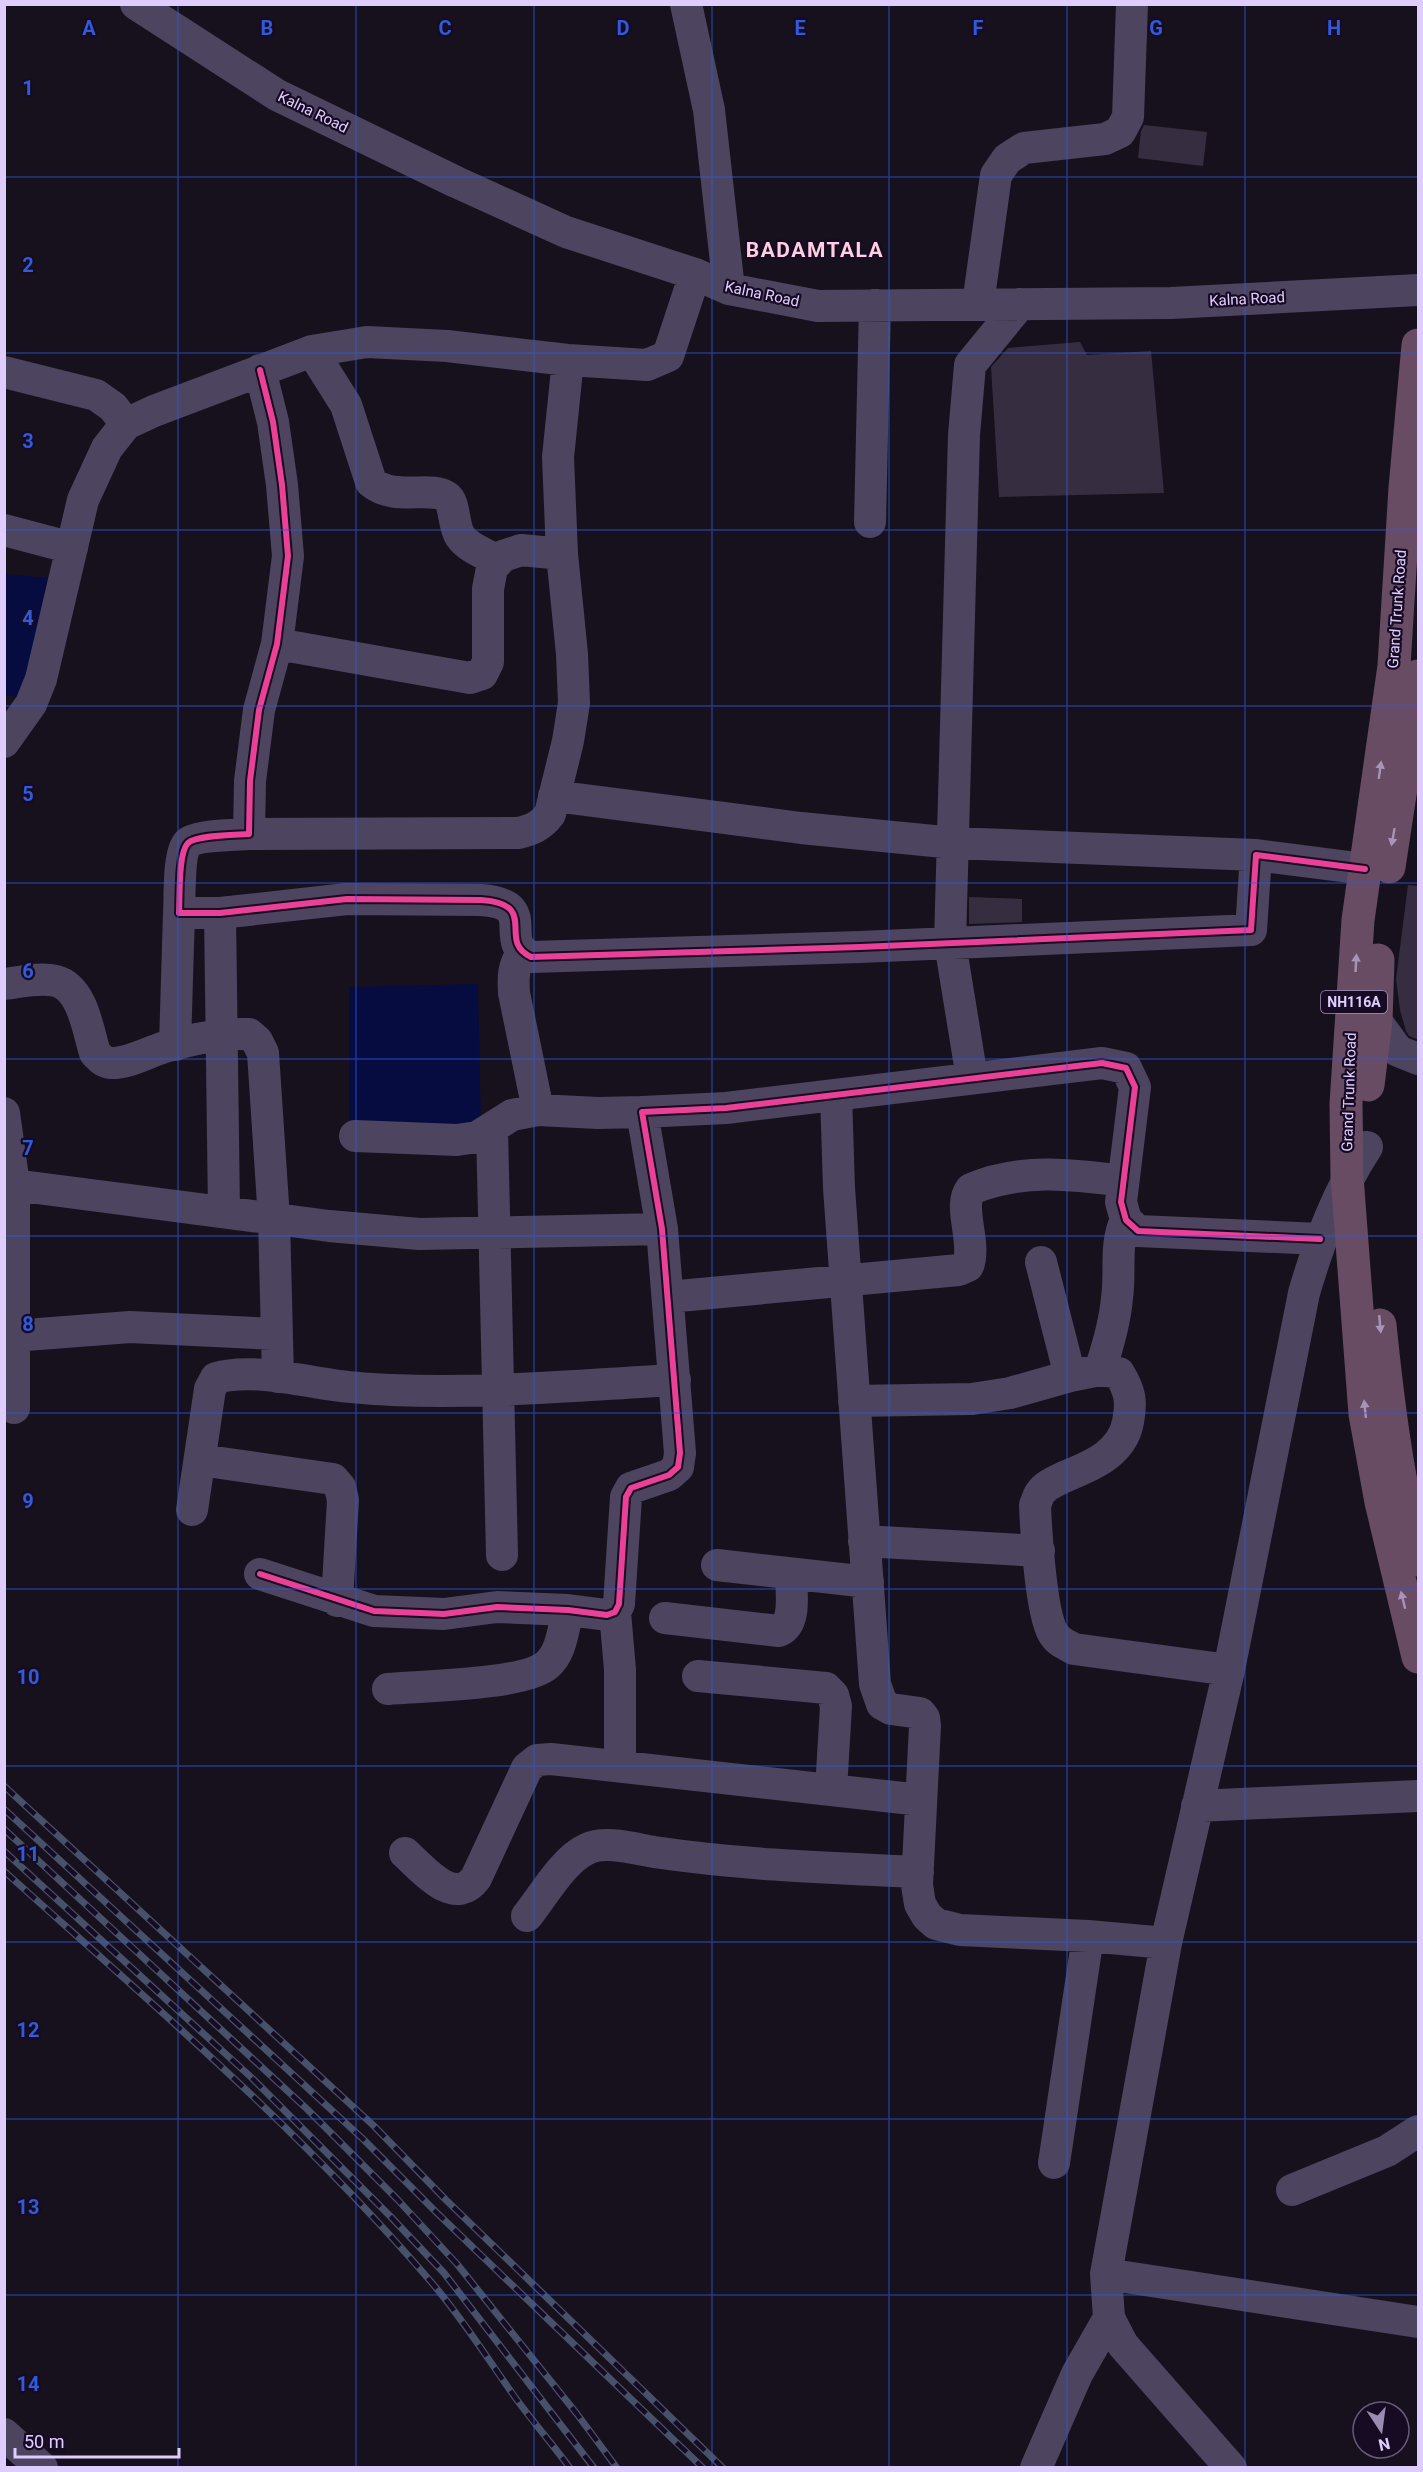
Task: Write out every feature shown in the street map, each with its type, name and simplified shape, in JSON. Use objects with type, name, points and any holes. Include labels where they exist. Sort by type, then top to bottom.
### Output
[{"type":"highway","name":"Grand Trunk Road","points":[[1416,1540],[1402,1489],[1387,1388],[1373,1243],[1366,1147],[1384,1058],[1364,1019],[1358,920],[1394,666],[1405,488],[1419,345]]},
{"type":"highway","name":"Grand Trunk Road","points":[[1364,1019],[1379,941],[1419,676]]},
{"type":"highway","name":"Grand Trunk Road","points":[[1384,1058],[1346,1104],[1347,1177],[1365,1414],[1381,1502],[1419,1657]]},
{"type":"street","name":"Kalna Road","points":[[136,4],[277,95],[456,182],[566,232],[695,274],[729,289],[818,306],[1170,303],[1419,290]]},
{"type":"street","points":[[686,4],[709,110],[729,289]]},
{"type":"street","points":[[978,304],[996,175],[1007,159],[1024,148],[1105,139],[1120,132],[1128,117],[1132,4]]},
{"type":"street","points":[[4,742],[31,704],[41,679],[83,500],[107,448],[126,424],[312,351],[367,342],[447,346],[568,360],[646,365],[668,356],[695,274]]},
{"type":"street","points":[[972,1078],[950,943],[964,435],[970,365],[1020,304]]},
{"type":"street","points":[[870,522],[875,305]]},
{"type":"street","points":[[312,351],[346,405],[371,482],[380,489],[391,492],[441,494],[449,498],[455,527],[461,538],[498,561]]},
{"type":"street","points":[[175,1045],[182,852],[189,842],[249,834],[518,833],[531,830],[550,814],[568,741],[574,703],[573,654],[562,554],[558,457],[568,360]]},
{"type":"street","points":[[249,834],[250,781],[259,710],[277,644],[288,556],[273,422],[260,370]]},
{"type":"street","points":[[4,372],[96,395],[113,407],[126,424]]},
{"type":"street","points":[[4,530],[72,548]]},
{"type":"street","points":[[277,644],[470,678],[482,674],[488,662],[488,589],[492,568],[503,556],[521,550],[562,554]]},
{"type":"street","points":[[554,796],[801,828],[954,843],[1256,855],[1365,869]]},
{"type":"street","points":[[179,913],[220,913],[347,899],[500,901],[512,909],[515,917],[517,943],[522,953],[531,957],[543,958],[1251,930],[1256,855]]},
{"type":"street","points":[[220,913],[224,1211]]},
{"type":"street","points":[[522,953],[515,963],[514,993],[538,1110]]},
{"type":"street","points":[[4,984],[36,980],[58,981],[75,995],[95,1053],[107,1063],[118,1063],[175,1045],[222,1035],[249,1034],[257,1041],[263,1053],[274,1219],[279,1377]]},
{"type":"street","points":[[355,1136],[457,1140],[477,1137],[492,1130],[512,1115],[538,1110],[598,1113],[726,1108],[1102,1063],[1126,1068],[1135,1087],[1120,1202],[1126,1220],[1138,1231],[1320,1239]]},
{"type":"street","points":[[836,1095],[839,1188],[848,1280],[864,1541],[878,1696],[882,1704],[891,1709],[920,1713],[924,1718],[918,1872],[920,1904],[927,1916],[936,1924],[960,1930],[1088,1936],[1166,1943]]},
{"type":"street","points":[[620,1766],[620,1670],[615,1612],[619,1604],[626,1497],[631,1488],[669,1475],[678,1467],[680,1453],[662,1229],[642,1112]]},
{"type":"street","points":[[4,1113],[14,1185],[8,1267],[13,1336],[14,1408]]},
{"type":"street","points":[[492,1130],[502,1555]]},
{"type":"street","points":[[1231,2468],[1124,2345],[1109,2318],[1106,2274],[1166,1943],[1229,1670],[1304,1293],[1320,1239],[1347,1177],[1366,1147]]},
{"type":"street","points":[[668,1297],[959,1270],[968,1266],[972,1257],[967,1195],[971,1189],[1017,1176],[1054,1173],[1123,1180]]},
{"type":"street","points":[[14,1185],[274,1219],[419,1234],[662,1229]]},
{"type":"street","points":[[1100,1370],[1118,1297],[1119,1233],[1126,1220]]},
{"type":"street","points":[[1041,1263],[1070,1376]]},
{"type":"street","points":[[13,1336],[130,1327],[277,1334]]},
{"type":"street","points":[[854,1401],[972,1399],[1010,1393],[1100,1370],[1119,1373],[1129,1390],[1131,1410],[1126,1430],[1116,1448],[1093,1465],[1052,1482],[1041,1492],[1035,1505],[1046,1613],[1052,1631],[1059,1642],[1074,1649],[1229,1670]]},
{"type":"street","points":[[192,1510],[210,1389],[216,1378],[228,1374],[279,1377],[337,1386],[393,1390],[499,1389],[675,1380]]},
{"type":"street","points":[[200,1460],[333,1479],[340,1487],[343,1500],[337,1601]]},
{"type":"street","points":[[864,1541],[1039,1551]]},
{"type":"street","points":[[717,1565],[868,1582]]},
{"type":"street","points":[[260,1574],[337,1601],[374,1611],[444,1614],[497,1607],[568,1610],[607,1615],[615,1612]]},
{"type":"street","points":[[665,1618],[779,1631],[786,1628],[790,1620],[791,1574]]},
{"type":"street","points":[[388,1689],[531,1675],[547,1665],[559,1649],[568,1610]]},
{"type":"street","points":[[698,1676],[826,1688],[833,1695],[836,1706],[831,1790]]},
{"type":"street","points":[[405,1853],[443,1886],[452,1890],[462,1890],[471,1886],[527,1768],[537,1760],[551,1759],[620,1766],[921,1800]]},
{"type":"street","points":[[1197,1806],[1419,1796]]},
{"type":"street","points":[[527,1916],[570,1861],[588,1848],[610,1846],[697,1858],[767,1864],[918,1872]]},
{"type":"street","points":[[1054,2163],[1088,1936]]},
{"type":"street","points":[[1292,2190],[1387,2151],[1419,2131]]},
{"type":"street","points":[[1106,2274],[1419,2322]]},
{"type":"street","points":[[1036,2468],[1077,2374],[1109,2318]]},
{"type":"street","points":[[4,2434],[42,2468]]},
{"type":"shaded area","points":[[4,574],[50,578],[23,698],[5,695]]},
{"type":"shaded area","points":[[478,984],[481,1132],[349,1129],[349,987]]},
{"type":"building","points":[[1144,125],[1207,132],[1203,166],[1138,158],[1141,131]]},
{"type":"building","points":[[1080,342],[1087,355],[1151,351],[1164,493],[999,497],[991,367],[1008,348]]},
{"type":"building","points":[[1408,885],[1419,886],[1419,1040],[1409,1036],[1406,1031],[1400,1010],[1396,979]]},
{"type":"building","points":[[969,897],[1022,899],[1022,922],[969,924]]},
{"type":"railway","points":[[4,1786],[374,2126],[446,2200],[723,2468]]},
{"type":"railway","points":[[4,1809],[363,2139],[703,2468]]},
{"type":"railway","points":[[4,1829],[307,2109],[397,2199],[457,2264],[577,2414],[617,2468]]},
{"type":"railway","points":[[4,1851],[253,2079],[391,2217],[444,2273],[594,2468]]},
{"type":"railway","points":[[4,1871],[225,2070],[279,2121],[383,2227],[443,2297],[517,2400],[570,2468]]},
{"type":"cycle path","points":[[260,370],[273,422],[282,485],[288,556],[277,644],[259,710],[250,781],[249,834],[208,837],[188,843],[181,866],[179,913],[220,913],[347,899],[481,900],[499,903],[509,908],[514,916],[517,942],[521,950],[531,957],[860,947],[1251,930],[1256,855],[1365,869]]},
{"type":"cycle path","points":[[260,1574],[374,1611],[444,1614],[497,1607],[568,1610],[607,1615],[615,1612],[619,1604],[626,1497],[631,1488],[669,1475],[678,1467],[680,1453],[662,1229],[642,1112],[726,1108],[1102,1063],[1126,1068],[1135,1087],[1121,1202],[1126,1220],[1138,1231],[1320,1239]]},
{"type":"district","name":"BADAMTALA","points":[[815,250]]}]
